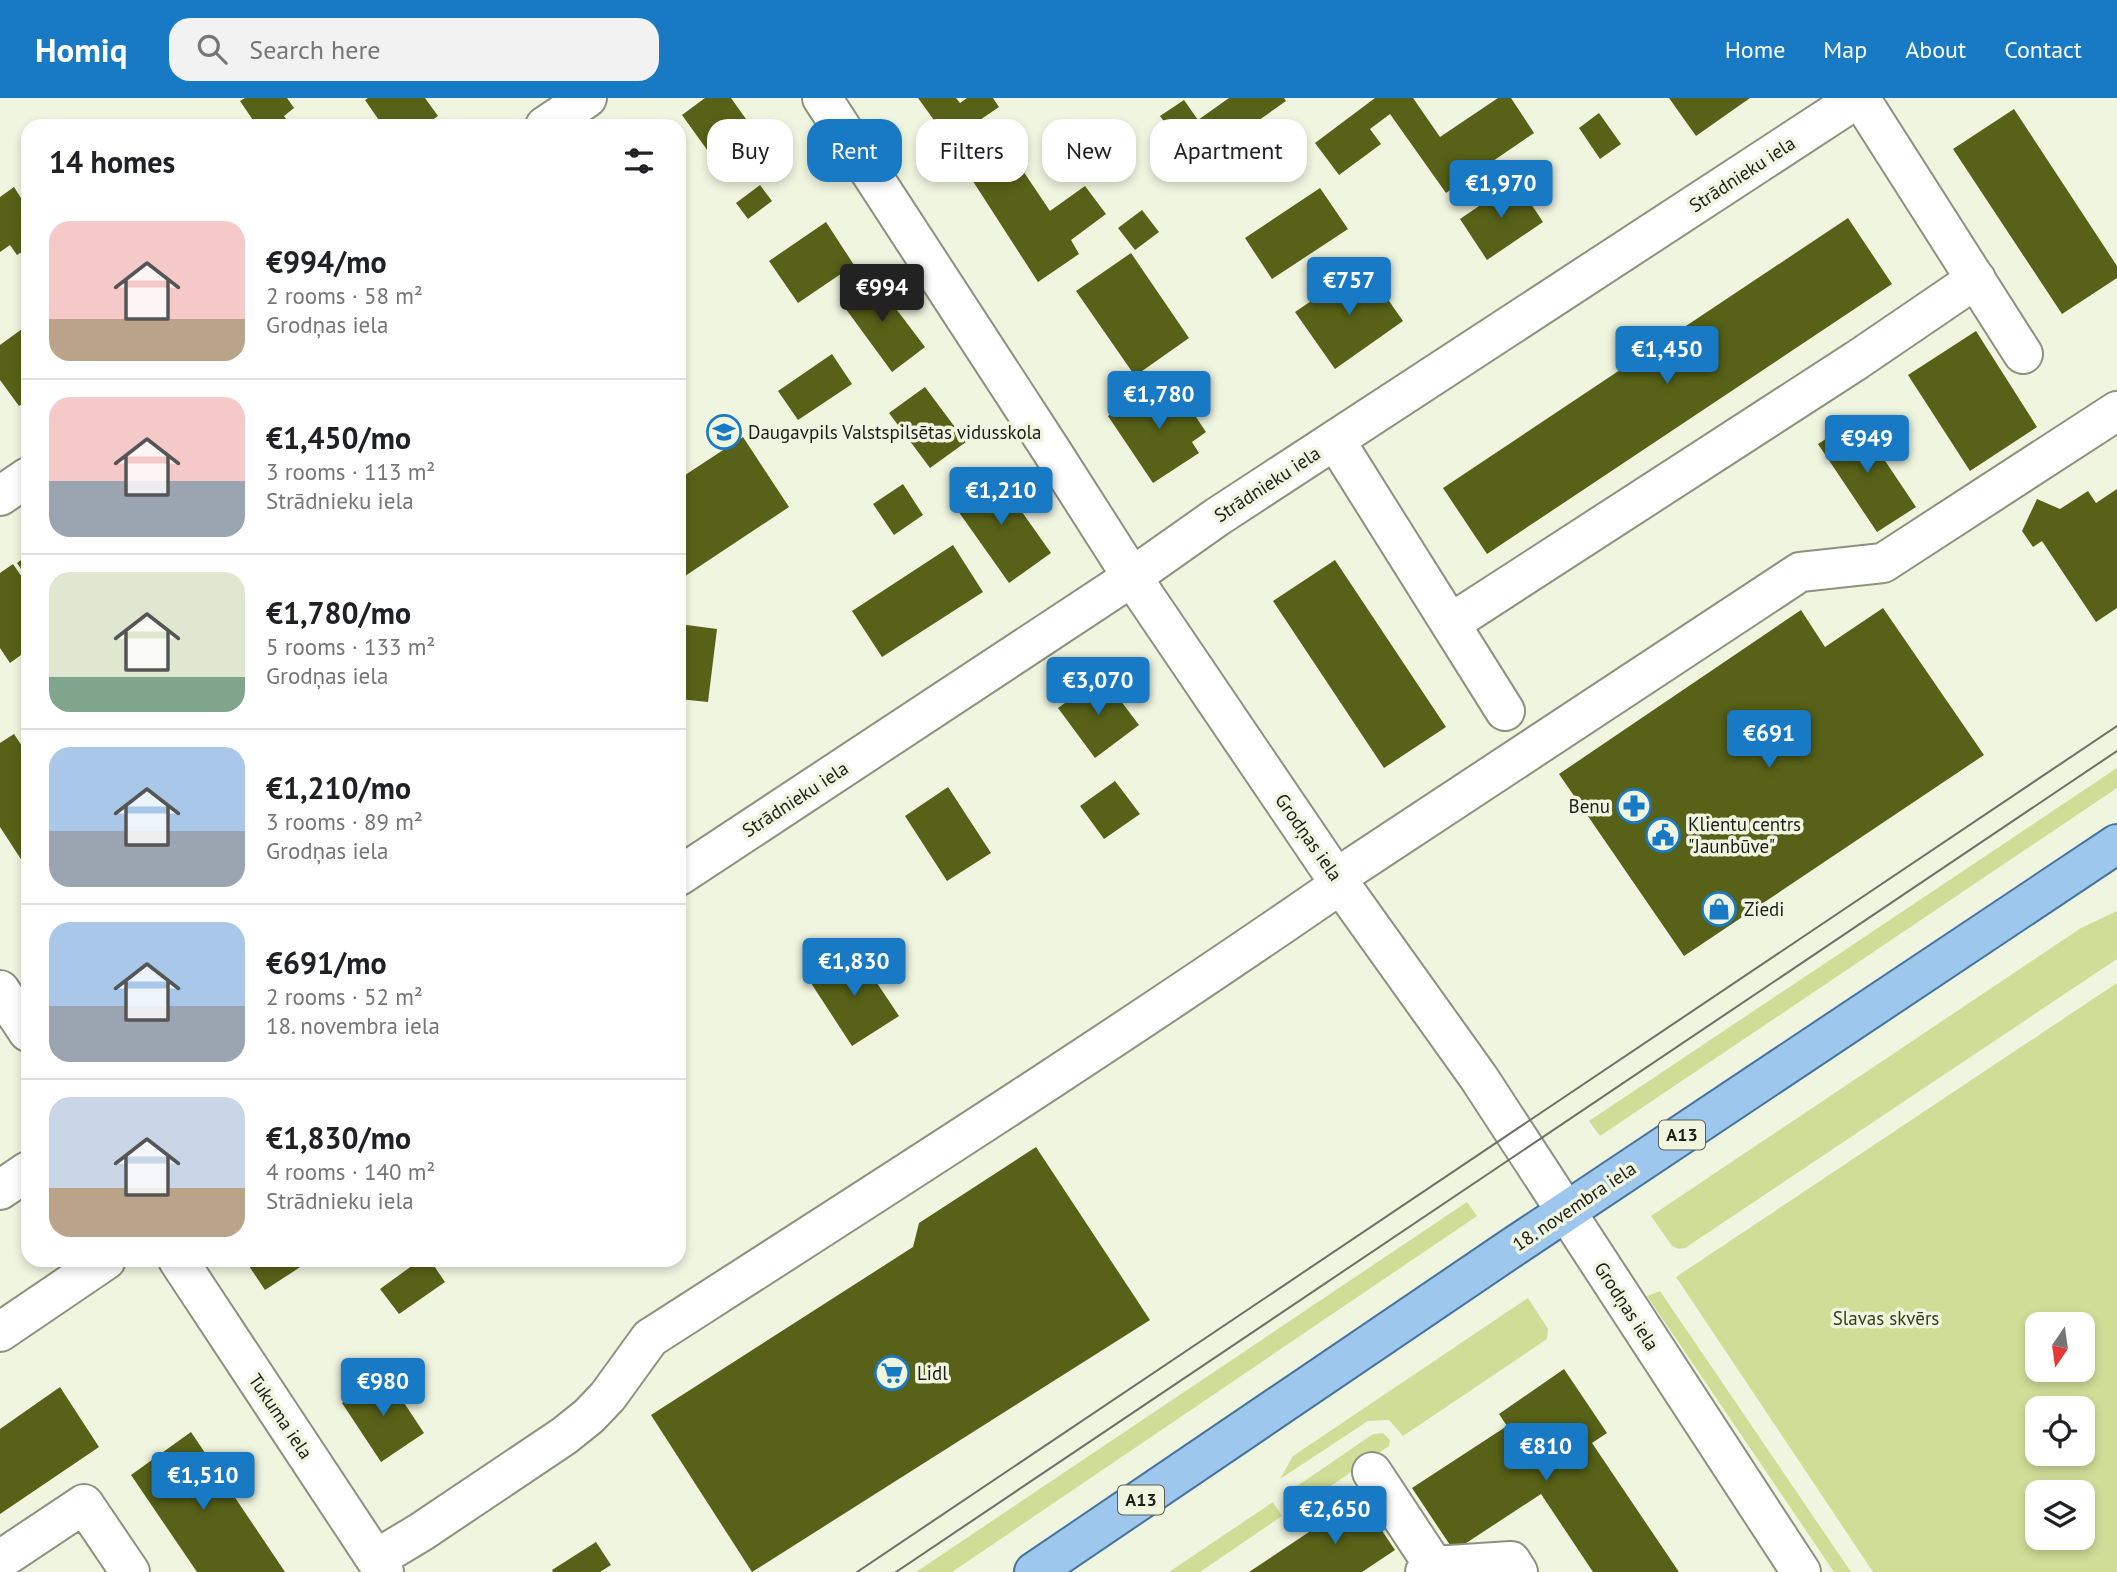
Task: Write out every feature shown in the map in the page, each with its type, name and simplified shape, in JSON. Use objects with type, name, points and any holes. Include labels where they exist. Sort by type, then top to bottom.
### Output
[{"type":"main road","name":"18. novembra iela","points":[[1034,1572],[2117,844]]},
{"type":"street","points":[[556,119],[587,98]]},
{"type":"street","name":"Grodņas iela","points":[[822,98],[1132,577],[1339,881],[1479,1078],[1801,1572]]},
{"type":"street","points":[[1859,98],[2023,354]]},
{"type":"street","name":"Strādnieku iela","points":[[686,871],[1132,577],[1217,517],[1859,98]]},
{"type":"street","points":[[1451,623],[1857,360],[1976,279]]},
{"type":"street","points":[[380,1566],[421,1532],[572,1430],[608,1396],[650,1338],[1065,1071],[1235,958],[1339,881],[1800,572],[1883,562],[2117,411]]},
{"type":"street","points":[[1335,440],[1505,711]]},
{"type":"street","points":[[0,496],[21,482]]},
{"type":"street","points":[[0,990],[21,1022]]},
{"type":"street","points":[[0,1189],[21,1176]]},
{"type":"street","points":[[0,1332],[96,1267]]},
{"type":"street","name":"Tukuma iela","points":[[183,1267],[380,1566]]},
{"type":"street","points":[[1372,1472],[1429,1569],[1511,1561],[1518,1572]]},
{"type":"street","points":[[0,1560],[83,1504],[130,1572]]},
{"type":"green space","points":[[2117,768],[2117,788],[1600,1136],[1589,1121]]},
{"type":"green space","points":[[2117,911],[2117,959],[1685,1248],[1672,1246],[1651,1216],[2081,928]]},
{"type":"green space","name":"Slavas skvērs","points":[[2117,983],[2117,1572],[1873,1572],[1676,1277]]},
{"type":"green space","points":[[1467,1202],[1477,1216],[952,1572],[916,1572]]},
{"type":"green space","points":[[1660,1291],[1851,1572],[1834,1572],[1647,1296]]},
{"type":"green space","points":[[1528,1298],[1548,1329],[1547,1339],[1403,1436],[1389,1420],[1368,1421],[1280,1479],[1293,1456]]},
{"type":"green space","points":[[1383,1433],[1390,1440],[1389,1446],[1296,1510],[1284,1495],[1373,1434]]},
{"type":"green space","points":[[1273,1502],[1282,1516],[1200,1572],[1169,1572]]},
{"type":"building","points":[[245,98],[287,98],[294,108],[284,116],[286,119],[252,119],[240,101]]},
{"type":"building","points":[[425,98],[438,116],[434,119],[378,119],[365,100]]},
{"type":"building","points":[[705,98],[731,98],[746,119],[707,119],[707,150],[682,115]]},
{"type":"building","points":[[918,98],[956,98],[960,103],[967,98],[993,98],[999,107],[981,119],[933,119]]},
{"type":"building","points":[[1229,98],[1284,98],[1286,101],[1260,119],[1199,119]]},
{"type":"building","points":[[1375,98],[1413,98],[1440,137],[1498,98],[1511,98],[1534,133],[1446,193],[1390,114],[1370,129],[1381,144],[1339,175],[1315,143]]},
{"type":"building","points":[[1669,98],[1750,98],[1696,136]]},
{"type":"building","points":[[1184,100],[1197,119],[1162,119],[1160,116]]},
{"type":"building","points":[[2014,109],[2117,266],[2117,278],[2062,314],[1953,149]]},
{"type":"building","points":[[1599,113],[1621,144],[1600,159],[1579,128]]},
{"type":"building","points":[[1028,178],[1050,211],[1085,186],[1106,214],[1071,240],[1079,254],[1038,282],[973,182],[1028,182]]},
{"type":"building","points":[[1516,181],[1543,222],[1487,260],[1460,219]]},
{"type":"building","points":[[760,185],[772,201],[748,219],[736,203]]},
{"type":"building","points":[[14,187],[21,198],[21,252],[17,255],[10,245],[0,252],[0,197]]},
{"type":"building","points":[[1320,188],[1348,229],[1272,279],[1245,238]]},
{"type":"building","points":[[1142,210],[1159,232],[1135,250],[1118,228]]},
{"type":"building","points":[[1848,218],[1892,284],[1487,554],[1443,488]]},
{"type":"building","points":[[826,222],[854,265],[798,303],[769,261]]},
{"type":"building","points":[[1131,253],[1189,338],[1135,376],[1076,291]]},
{"type":"building","points":[[1364,265],[1403,321],[1335,369],[1295,312]]},
{"type":"building","points":[[872,277],[925,347],[892,372],[840,301]]},
{"type":"building","points":[[21,330],[19,406],[0,380],[0,345]]},
{"type":"building","points":[[1976,331],[2037,427],[1970,471],[1908,375]]},
{"type":"building","points":[[832,354],[852,384],[798,420],[778,391]]},
{"type":"building","points":[[1152,386],[1160,398],[1176,387],[1206,432],[1192,442],[1199,453],[1153,483],[1108,416]]},
{"type":"building","points":[[925,387],[966,442],[930,468],[889,413]]},
{"type":"building","points":[[1857,419],[1916,507],[1877,532],[1818,444]]},
{"type":"building","points":[[743,437],[789,507],[686,575],[686,474]]},
{"type":"building","points":[[993,471],[1051,553],[1009,583],[951,501]]},
{"type":"building","points":[[903,484],[923,515],[894,535],[873,504]]},
{"type":"building","points":[[2117,489],[2117,608],[2096,622],[2042,541],[2033,547],[2022,531],[2037,499],[2060,509],[2088,491],[2096,503]]},
{"type":"building","points":[[953,545],[983,592],[882,657],[852,611]]},
{"type":"building","points":[[1335,560],[1446,727],[1384,768],[1273,601]]},
{"type":"building","points":[[13,564],[21,576],[21,655],[10,663],[0,648],[0,573]]},
{"type":"building","points":[[1883,608],[1984,755],[1684,956],[1559,774],[1801,610],[1825,647]]},
{"type":"building","points":[[686,625],[717,629],[708,702],[686,700]]},
{"type":"building","points":[[1102,676],[1139,725],[1095,758],[1058,708]]},
{"type":"building","points":[[14,734],[21,744],[21,859],[0,827],[0,743]]},
{"type":"building","points":[[1115,781],[1140,814],[1104,839],[1080,806]]},
{"type":"building","points":[[948,787],[991,853],[947,881],[905,816]]},
{"type":"building","points":[[855,950],[899,1016],[852,1046],[809,980]]},
{"type":"building","name":"Lidl","points":[[1036,1147],[1150,1320],[752,1572],[651,1415],[913,1247],[919,1223]]},
{"type":"building","points":[[250,1267],[300,1267],[265,1290]]},
{"type":"building","points":[[410,1267],[435,1267],[445,1282],[399,1314],[380,1289]]},
{"type":"building","points":[[1564,1369],[1607,1433],[1592,1443],[1679,1572],[1593,1572],[1541,1494],[1454,1551],[1412,1488],[1507,1426],[1499,1414]]},
{"type":"building","points":[[385,1374],[424,1433],[381,1462],[342,1403]]},
{"type":"building","points":[[60,1387],[99,1447],[0,1514],[0,1429]]},
{"type":"building","points":[[191,1432],[285,1572],[197,1572],[131,1475]]},
{"type":"building","points":[[1360,1498],[1395,1550],[1362,1572],[1249,1572]]},
{"type":"building","points":[[596,1542],[611,1565],[600,1572],[553,1572],[552,1570]]},
{"type":"tram line","points":[[857,1572],[2117,726]]},
{"type":"tram line","points":[[896,1572],[2117,751]]},
{"type":"place","name":"Daugavpils Valstspilsētas vidusskola","points":[[724,432]]},
{"type":"place","name":"Benu","points":[[1634,806]]},
{"type":"place","name":"Klientu centrs \"Jaunbūve\"","points":[[1663,835]]},
{"type":"place","name":"Ziedi","points":[[1719,909]]},
{"type":"place","name":"Lidl","points":[[892,1373]]}]
